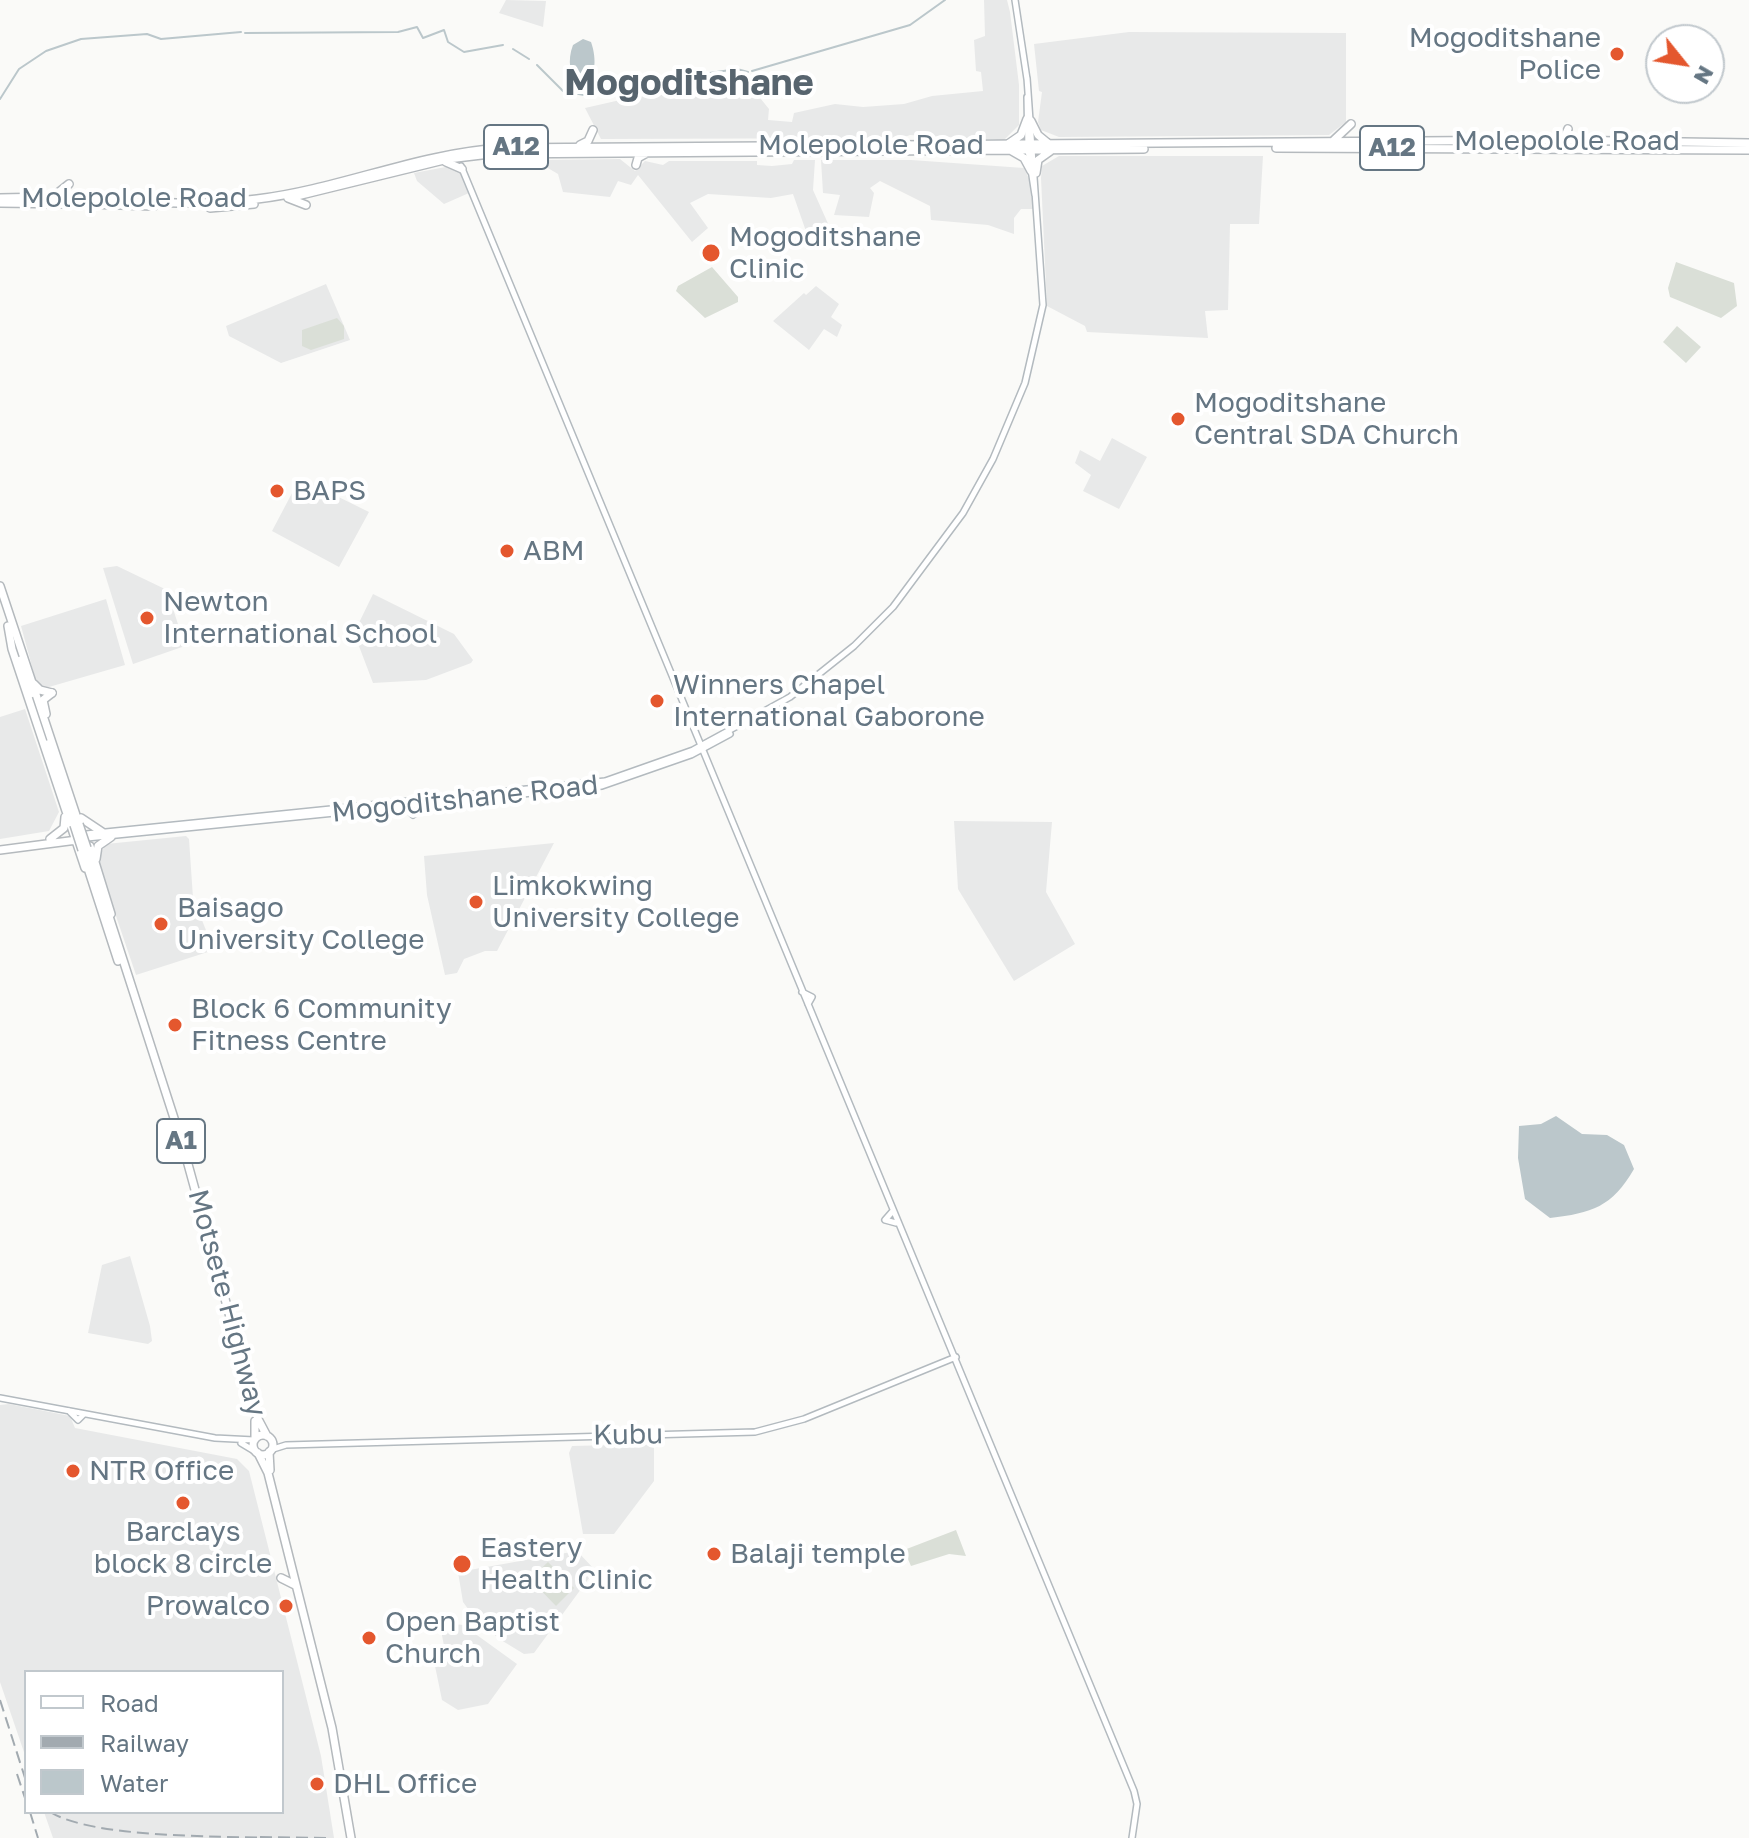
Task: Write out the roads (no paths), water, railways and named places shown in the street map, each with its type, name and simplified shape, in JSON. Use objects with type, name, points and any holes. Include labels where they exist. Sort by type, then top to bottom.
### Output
[{"type":"main road","points":[[1015,0],[1027,78],[1033,172]]},
{"type":"main road","points":[[1029,120],[1038,135],[1051,146],[1038,160],[1033,172]]},
{"type":"main road","points":[[1029,120],[1021,135],[1007,147],[1024,158],[1033,172]]},
{"type":"main road","points":[[1328,142],[1341,137],[1352,126],[1363,142]]},
{"type":"main road","points":[[578,146],[588,141],[593,130]]},
{"type":"main road","points":[[1552,140],[1565,136],[1570,130],[1582,141]]},
{"type":"main road","points":[[813,140],[823,145]]},
{"type":"main road","points":[[970,140],[979,144]]},
{"type":"main road","name":"Molepolole Road","points":[[0,201],[215,208],[288,198],[459,154],[703,154],[1552,140],[1749,143]]},
{"type":"main road","name":"Molepolole Road","points":[[0,201],[48,197],[215,203],[252,200],[459,154],[578,146],[979,144],[1007,147]]},
{"type":"main road","points":[[724,146],[737,152]]},
{"type":"main road","name":"Molepolole Road","points":[[1051,146],[1749,150]]},
{"type":"main road","points":[[1449,148],[1462,158]]},
{"type":"main road","points":[[636,165],[640,156],[649,152]]},
{"type":"main road","points":[[459,154],[807,1005],[953,1349],[1134,1791],[1137,1804],[1132,1838]]},
{"type":"main road","points":[[464,171],[477,155]]},
{"type":"main road","points":[[441,161],[464,171]]},
{"type":"main road","name":"Mogoditshane Road","points":[[87,836],[111,837],[602,786],[692,752],[777,704],[854,646],[885,617],[950,532],[982,480],[1014,411],[1040,326],[1043,287],[1033,172]]},
{"type":"main road","points":[[48,197],[62,193],[71,184],[75,193],[84,199]]},
{"type":"main road","points":[[288,198],[307,204],[321,190]]},
{"type":"main road","name":"A1","points":[[0,586],[78,822],[83,852]]},
{"type":"main road","name":"A1","points":[[0,600],[78,822]]},
{"type":"main road","points":[[8,626],[12,649],[64,809],[74,838],[83,852]]},
{"type":"main road","points":[[31,679],[40,690],[52,693],[43,703],[78,822],[87,836],[96,863],[123,960]]},
{"type":"main road","points":[[42,712],[52,734]]},
{"type":"main road","points":[[710,743],[706,759],[692,752],[700,745],[710,743]]},
{"type":"main road","name":"Mogoditshane Road","points":[[87,836],[102,832],[598,783],[692,752]]},
{"type":"main road","points":[[54,841],[64,828],[64,809]]},
{"type":"main road","points":[[259,817],[266,810]]},
{"type":"main road","points":[[78,822],[102,832]]},
{"type":"main road","points":[[0,848],[87,836]]},
{"type":"main road","points":[[96,863],[98,846],[111,837]]},
{"type":"main road","points":[[54,841],[83,852]]},
{"type":"main road","name":"Motsete Highway","points":[[83,852],[196,1206],[255,1421],[254,1439]]},
{"type":"main road","name":"Motsete Highway","points":[[83,852],[123,960],[200,1204],[258,1419],[268,1437]]},
{"type":"main road","points":[[949,1360],[953,1349]]},
{"type":"main road","name":"Kubu","points":[[270,1451],[286,1445],[760,1431],[804,1419],[956,1357]]},
{"type":"main road","points":[[0,1399],[69,1411],[78,1420],[84,1414],[236,1442],[257,1453],[270,1451]]},
{"type":"main road","points":[[0,1399],[185,1433]]},
{"type":"main road","points":[[236,1442],[268,1437]]},
{"type":"main road","name":"A1","points":[[268,1437],[271,1472],[337,1726],[354,1838]]},
{"type":"main road","name":"Kubu","points":[[268,1437],[286,1445]]},
{"type":"main road","name":"A1","points":[[254,1439],[257,1453],[268,1473],[332,1728],[354,1838]]},
{"type":"main road","points":[[291,1565],[283,1577],[292,1580],[297,1590]]},
{"type":"water","points":[[583,39],[591,42],[594,69],[589,81],[578,88],[571,72],[570,56],[573,45]]},
{"type":"water","points":[[1556,1116],[1582,1134],[1607,1135],[1624,1145],[1634,1169],[1618,1192],[1600,1206],[1578,1214],[1550,1218],[1525,1199],[1518,1158],[1519,1126],[1541,1124]]},
{"type":"waterway","points":[[752,71],[910,25],[945,0]]},
{"type":"waterway","points":[[245,33],[398,32],[417,27],[423,38],[444,30],[448,42],[464,52],[503,45]]},
{"type":"waterway","points":[[0,99],[19,69],[46,51],[81,39],[147,34],[161,39],[241,32]]},
{"type":"waterway","points":[[513,49],[529,59]]},
{"type":"waterway","points":[[537,65],[563,91],[584,95],[633,84]]},
{"type":"waterway","points":[[635,84],[737,69],[748,72]]},
{"type":"railway","points":[[0,1700],[24,1775]]},
{"type":"railway","points":[[17,1774],[24,1795]]},
{"type":"railway","points":[[31,1814],[38,1838]]},
{"type":"railway","points":[[55,1814],[95,1827],[124,1831],[272,1838]]},
{"type":"railway","points":[[260,1837],[330,1838]]},
{"type":"place","name":"Mogoditshane Police","points":[[1617,54]]},
{"type":"place","name":"Mogoditshane Clinic","points":[[711,253]]},
{"type":"place","name":"Mogoditshane Central SDA Church","points":[[1178,419]]},
{"type":"place","name":"BAPS","points":[[277,491]]},
{"type":"place","name":"ABM","points":[[507,551]]},
{"type":"place","name":"Newton International School","points":[[147,618]]},
{"type":"place","name":"Winners Chapel International Gaborone","points":[[657,701]]},
{"type":"place","name":"Limkokwing University College","points":[[476,902]]},
{"type":"place","name":"Baisago University College","points":[[161,924]]},
{"type":"place","name":"Block 6 Community Fitness Centre","points":[[175,1025]]},
{"type":"place","name":"NTR Office","points":[[73,1471]]},
{"type":"place","name":"Barclays block 8 circle","points":[[183,1503]]},
{"type":"place","name":"Balaji temple","points":[[714,1554]]},
{"type":"place","name":"Eastery Health Clinic","points":[[462,1564]]},
{"type":"place","name":"Prowalco","points":[[286,1606]]},
{"type":"place","name":"Open Baptist Church","points":[[369,1638]]},
{"type":"place","name":"DHL Office","points":[[317,1784]]},
{"type":"district","name":"Mogoditshane","points":[[689,84]]}]
